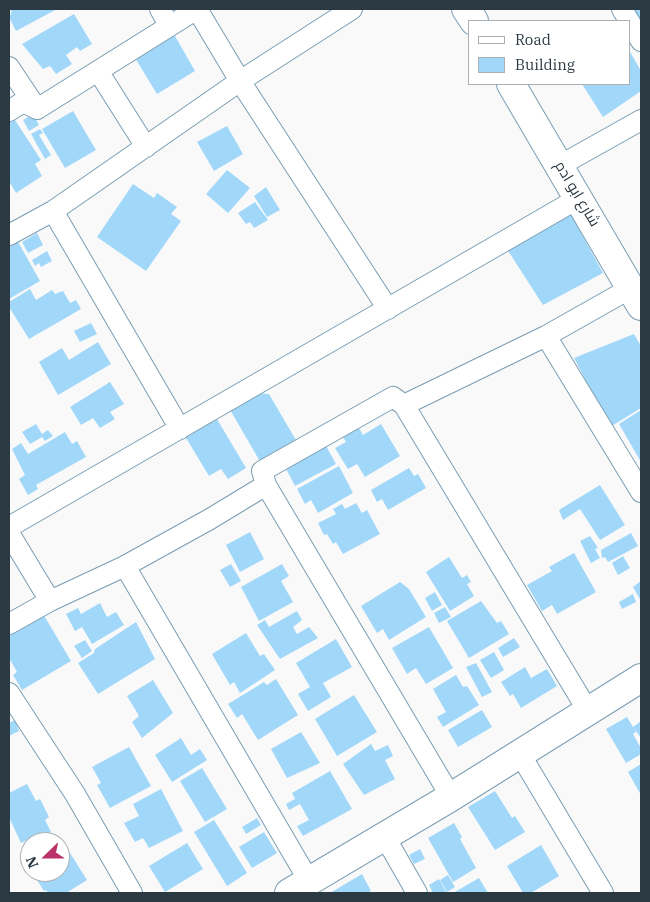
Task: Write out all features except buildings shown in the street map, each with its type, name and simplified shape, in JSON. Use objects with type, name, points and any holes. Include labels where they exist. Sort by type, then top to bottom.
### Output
[{"type":"street","points":[[36,109],[98,71],[165,17],[197,9],[240,81],[388,309]]},
{"type":"street","points":[[9,236],[53,211],[240,81],[352,9]]},
{"type":"street","points":[[466,9],[473,20]]},
{"type":"street","points":[[622,9],[629,20]]},
{"type":"street","points":[[630,22],[641,41]]},
{"type":"street","points":[[9,67],[36,109]]},
{"type":"street","points":[[98,71],[146,147]]},
{"type":"street","name":"شارع ابو ادم","points":[[512,85],[636,297]]},
{"type":"street","points":[[9,111],[23,102],[36,109]]},
{"type":"street","points":[[559,166],[641,120]]},
{"type":"street","points":[[9,527],[579,198]]},
{"type":"street","points":[[53,211],[180,429]]},
{"type":"street","points":[[404,405],[546,336],[636,297]]},
{"type":"street","points":[[546,336],[641,492]]},
{"type":"street","points":[[451,796],[266,485],[262,471],[393,397],[404,405],[588,711]]},
{"type":"street","points":[[9,624],[50,601],[125,566],[266,485]]},
{"type":"street","points":[[9,534],[50,601]]},
{"type":"street","points":[[125,566],[299,887],[520,754],[641,678]]},
{"type":"street","points":[[9,694],[74,794],[132,893]]},
{"type":"street","points":[[520,754],[603,893]]},
{"type":"street","points":[[384,837],[417,893]]}]
